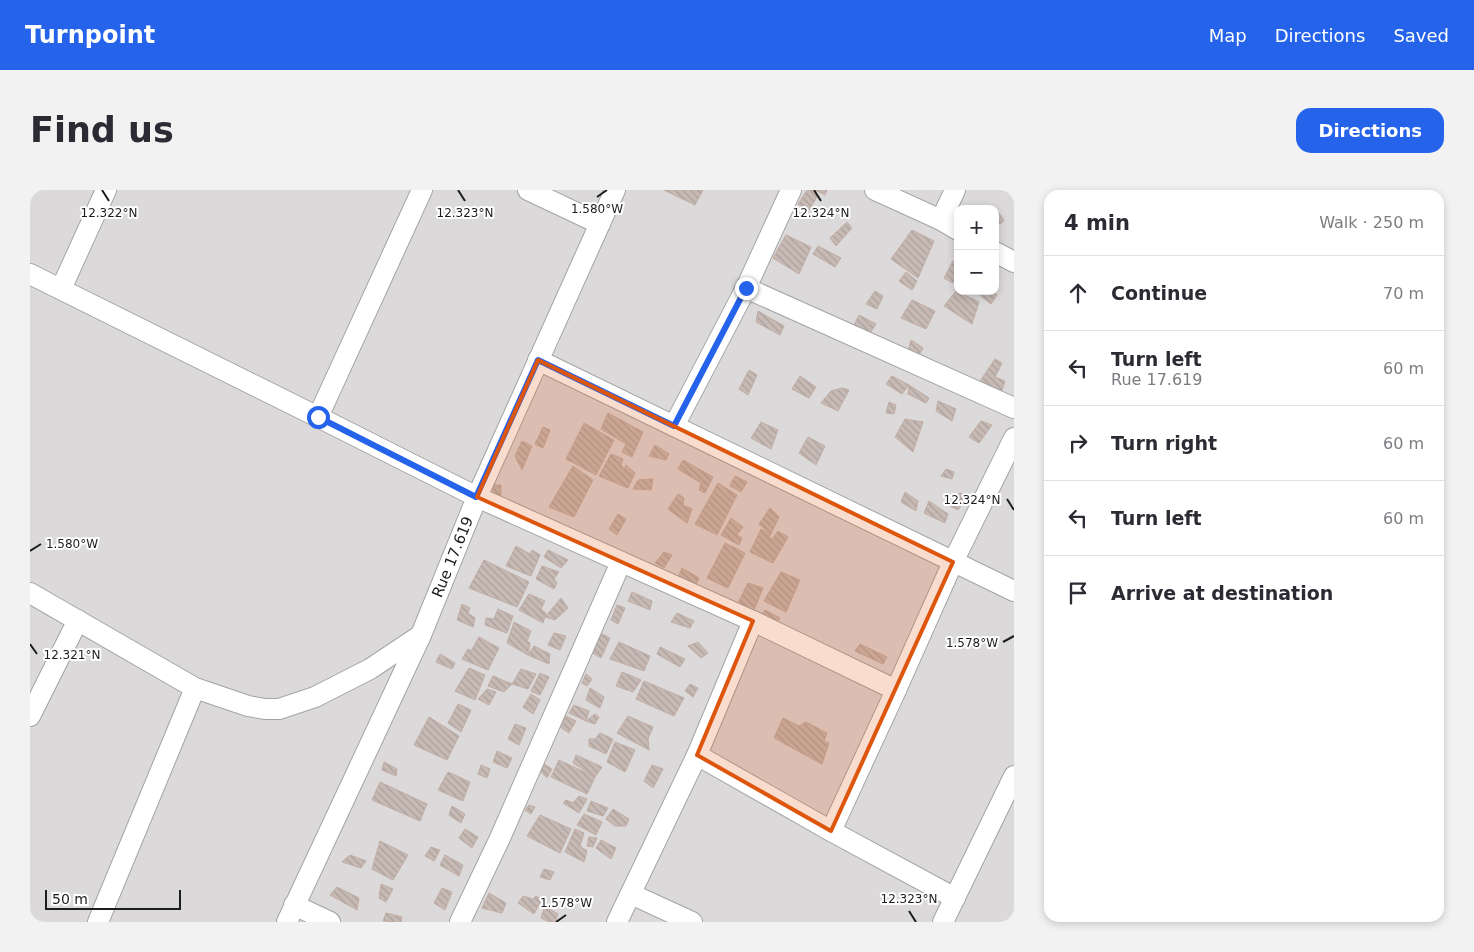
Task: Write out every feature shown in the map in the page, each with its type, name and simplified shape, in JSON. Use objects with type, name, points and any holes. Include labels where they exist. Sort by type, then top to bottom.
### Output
[{"type":"street","points":[[61,289],[106,190]]},
{"type":"street","points":[[318,417],[422,190]]},
{"type":"street","points":[[528,190],[600,224]]},
{"type":"street","name":"Rue 17.619","points":[[291,913],[421,635],[476,497],[615,190]]},
{"type":"street","points":[[674,426],[746,288],[791,190]]},
{"type":"street","points":[[875,190],[949,225],[955,190]]},
{"type":"street","points":[[999,254],[1014,262]]},
{"type":"street","points":[[30,274],[476,497],[753,621],[896,690]]},
{"type":"street","points":[[746,288],[1014,408]]},
{"type":"street","points":[[538,360],[1014,591]]},
{"type":"street","points":[[831,831],[953,562],[1014,438]]},
{"type":"street","points":[[460,922],[500,838],[621,562]]},
{"type":"street","points":[[30,593],[195,688],[248,706],[265,709],[279,709],[315,697],[370,669],[421,635]]},
{"type":"street","points":[[30,716],[78,620]]},
{"type":"street","points":[[617,922],[697,755],[753,621]]},
{"type":"street","points":[[98,922],[195,688]]},
{"type":"street","points":[[697,755],[831,831],[955,898]]},
{"type":"street","points":[[943,922],[1014,776]]},
{"type":"street","points":[[631,894],[692,922]]},
{"type":"street","points":[[291,913],[330,922]]},
{"type":"highlighted area","points":[[538,360],[953,562],[831,831],[697,755],[753,621],[477,497]]},
{"type":"shaded area","points":[[30,190],[1014,190],[1014,922],[30,922]]},
{"type":"building","points":[[664,190],[703,190],[695,205]]},
{"type":"building","points":[[807,190],[812,190],[818,195],[808,212],[798,204]]},
{"type":"building","points":[[815,190],[827,190],[825,195]]},
{"type":"building","points":[[999,213],[1004,221],[999,224]]},
{"type":"building","points":[[847,222],[852,228],[836,246],[830,238]]},
{"type":"building","points":[[912,230],[934,241],[918,278],[891,259]]},
{"type":"building","points":[[786,235],[811,247],[799,274],[773,258]]},
{"type":"building","points":[[818,246],[841,258],[835,267],[813,254]]},
{"type":"building","points":[[954,261],[954,282],[953,283],[944,278]]},
{"type":"building","points":[[906,272],[917,281],[912,290],[899,281]]},
{"type":"building","points":[[875,291],[883,296],[877,309],[866,304]]},
{"type":"building","points":[[954,294],[964,295],[979,302],[972,324],[944,306]]},
{"type":"building","points":[[980,295],[997,295],[991,304]]},
{"type":"building","points":[[912,300],[935,311],[926,329],[901,318]]},
{"type":"building","points":[[758,311],[784,326],[780,335],[756,322]]},
{"type":"building","points":[[859,315],[876,324],[870,333],[854,325]]},
{"type":"building","points":[[911,340],[923,348],[918,357],[908,352]]},
{"type":"building","points":[[995,359],[1002,363],[995,377],[1005,381],[1001,393],[980,381]]},
{"type":"building","points":[[749,370],[757,375],[748,395],[739,389]]},
{"type":"building","points":[[800,376],[816,387],[809,398],[792,389]]},
{"type":"building","points":[[892,376],[909,385],[902,394],[886,384]]},
{"type":"building","points":[[909,385],[929,398],[926,403],[908,394]]},
{"type":"building","points":[[842,388],[849,390],[838,411],[821,403],[831,391]]},
{"type":"building","points":[[938,401],[956,409],[952,421],[936,411]]},
{"type":"building","points":[[889,402],[896,405],[894,414],[886,413]]},
{"type":"building","points":[[608,413],[643,432],[632,457],[622,452],[626,444],[601,429]]},
{"type":"building","points":[[905,419],[923,422],[913,452],[895,437]]},
{"type":"building","points":[[981,421],[992,425],[979,443],[969,437]]},
{"type":"building","points":[[761,422],[778,430],[771,449],[751,438]]},
{"type":"building","points":[[584,423],[614,440],[596,475],[566,459]]},
{"type":"building","points":[[543,427],[550,430],[543,448],[535,444]]},
{"type":"building","points":[[808,437],[825,446],[816,465],[799,453]]},
{"type":"building","points":[[522,441],[532,446],[522,470],[515,456]]},
{"type":"building","points":[[655,445],[669,454],[666,460],[649,456]]},
{"type":"building","points":[[611,454],[623,459],[621,465],[624,469],[626,465],[635,473],[628,488],[599,476]]},
{"type":"building","points":[[683,460],[713,477],[705,493],[699,490],[701,483],[678,469]]},
{"type":"building","points":[[573,466],[593,480],[574,517],[549,507]]},
{"type":"building","points":[[946,469],[954,472],[952,479],[941,476]]},
{"type":"building","points":[[735,476],[747,482],[741,492],[730,486]]},
{"type":"building","points":[[653,479],[651,490],[633,489],[638,480]]},
{"type":"building","points":[[718,483],[737,495],[717,535],[695,524]]},
{"type":"building","points":[[494,485],[501,485],[501,501],[492,498]]},
{"type":"building","points":[[905,492],[918,501],[916,511],[901,502]]},
{"type":"building","points":[[959,493],[968,495],[958,510],[950,506]]},
{"type":"building","points":[[678,494],[684,498],[683,505],[692,509],[687,523],[668,509]]},
{"type":"building","points":[[929,501],[948,514],[945,523],[924,513]]},
{"type":"building","points":[[770,508],[779,517],[771,534],[759,524]]},
{"type":"building","points":[[618,514],[626,519],[617,535],[609,529]]},
{"type":"building","points":[[731,518],[743,527],[737,535],[742,538],[739,545],[721,535]]},
{"type":"building","points":[[761,529],[771,534],[769,538],[772,539],[778,531],[788,537],[773,563],[750,552]]},
{"type":"building","points":[[725,543],[745,553],[728,588],[707,578]]},
{"type":"building","points":[[516,546],[530,554],[532,550],[540,555],[531,576],[506,566]]},
{"type":"building","points":[[548,550],[568,560],[561,568],[544,557]]},
{"type":"building","points":[[664,552],[672,555],[664,568],[655,563]]},
{"type":"building","points":[[484,560],[529,582],[517,607],[469,588]]},
{"type":"building","points":[[542,566],[559,572],[554,579],[557,583],[554,589],[536,579]]},
{"type":"building","points":[[682,568],[699,578],[695,586],[678,577]]},
{"type":"building","points":[[781,572],[800,580],[786,612],[764,601]]},
{"type":"building","points":[[748,583],[763,588],[752,615],[736,607]]},
{"type":"building","points":[[632,592],[652,601],[650,610],[628,601]]},
{"type":"building","points":[[529,594],[545,601],[541,609],[546,613],[543,623],[519,610]]},
{"type":"building","points":[[561,598],[568,608],[555,620],[545,617]]},
{"type":"building","points":[[462,604],[470,608],[468,613],[475,618],[473,627],[457,620]]},
{"type":"building","points":[[617,605],[625,608],[618,624],[611,620]]},
{"type":"building","points":[[498,609],[513,616],[507,633],[485,625],[486,618],[494,619]]},
{"type":"building","points":[[765,610],[780,618],[776,626],[760,617]]},
{"type":"building","points":[[677,613],[694,621],[690,628],[671,622]]},
{"type":"building","points":[[514,622],[531,631],[527,641],[530,643],[528,655],[507,643]]},
{"type":"building","points":[[554,633],[566,636],[560,650],[548,645]]},
{"type":"building","points":[[602,634],[610,638],[601,658],[591,652]]},
{"type":"building","points":[[479,637],[499,648],[488,670],[462,659],[468,649],[471,651]]},
{"type":"building","points":[[619,642],[650,656],[644,671],[610,659]]},
{"type":"building","points":[[698,642],[708,653],[701,658],[688,646]]},
{"type":"building","points":[[860,644],[887,657],[883,664],[855,651]]},
{"type":"building","points":[[534,646],[550,654],[549,664],[528,655]]},
{"type":"building","points":[[660,647],[685,659],[680,667],[657,654]]},
{"type":"building","points":[[440,654],[455,663],[452,669],[436,662]]},
{"type":"building","points":[[469,668],[485,675],[475,700],[455,691]]},
{"type":"building","points":[[521,669],[536,674],[528,689],[512,684]]},
{"type":"building","points":[[622,672],[641,680],[633,692],[616,686]]},
{"type":"building","points":[[540,673],[549,677],[540,695],[531,691]]},
{"type":"building","points":[[586,674],[592,679],[587,686],[582,683]]},
{"type":"building","points":[[493,676],[512,684],[504,692],[488,686]]},
{"type":"building","points":[[644,681],[684,698],[674,716],[636,699]]},
{"type":"building","points":[[690,684],[698,688],[693,697],[685,691]]},
{"type":"building","points":[[590,688],[604,697],[600,708],[586,700]]},
{"type":"building","points":[[487,689],[496,692],[489,705],[478,699]]},
{"type":"building","points":[[531,694],[540,700],[533,714],[523,707]]},
{"type":"building","points":[[458,704],[471,710],[461,732],[448,723]]},
{"type":"building","points":[[574,705],[589,711],[586,721],[569,713]]},
{"type":"building","points":[[595,714],[599,717],[595,724],[586,721]]},
{"type":"building","points":[[566,716],[576,721],[569,733],[560,727]]},
{"type":"building","points":[[628,716],[653,727],[648,739],[649,750],[617,733]]},
{"type":"building","points":[[429,717],[459,736],[447,760],[414,745]]},
{"type":"building","points":[[783,718],[799,726],[806,722],[827,733],[824,741],[829,743],[822,764],[774,738]]},
{"type":"building","points":[[515,724],[526,728],[519,745],[508,739]]},
{"type":"building","points":[[600,733],[613,739],[606,754],[589,746],[589,739],[595,739]]},
{"type":"building","points":[[615,742],[635,750],[625,772],[607,762]]},
{"type":"building","points":[[497,751],[512,758],[507,768],[493,762]]},
{"type":"building","points":[[576,755],[602,767],[595,777],[573,763]]},
{"type":"building","points":[[559,760],[595,777],[587,794],[551,777]]},
{"type":"building","points":[[384,762],[397,769],[396,776],[382,770]]},
{"type":"building","points":[[544,764],[552,769],[547,778],[541,772]]},
{"type":"building","points":[[481,765],[490,769],[487,778],[478,774]]},
{"type":"building","points":[[652,765],[663,769],[653,788],[644,781]]},
{"type":"building","points":[[448,772],[470,782],[463,801],[438,790]]},
{"type":"building","points":[[380,782],[427,804],[420,821],[372,800]]},
{"type":"building","points":[[579,796],[587,799],[579,813],[563,803],[566,800],[573,803]]},
{"type":"building","points":[[591,801],[608,808],[603,816],[587,811]]},
{"type":"building","points":[[529,805],[535,807],[531,814],[525,810]]},
{"type":"building","points":[[452,806],[465,814],[461,823],[449,815]]},
{"type":"building","points":[[613,809],[629,819],[626,826],[615,826],[606,819]]},
{"type":"building","points":[[584,814],[602,822],[596,835],[577,825]]},
{"type":"building","points":[[540,815],[571,829],[560,853],[527,836]]},
{"type":"building","points":[[465,829],[478,837],[472,848],[459,838]]},
{"type":"building","points":[[575,829],[584,833],[580,846],[587,851],[584,862],[565,852]]},
{"type":"building","points":[[589,837],[597,838],[593,847],[587,846]]},
{"type":"building","points":[[601,840],[616,848],[611,859],[596,848]]},
{"type":"building","points":[[380,841],[408,855],[393,880],[372,869]]},
{"type":"building","points":[[431,847],[440,850],[434,861],[425,856]]},
{"type":"building","points":[[350,855],[366,861],[361,868],[342,862]]},
{"type":"building","points":[[445,855],[463,865],[459,876],[440,865]]},
{"type":"building","points":[[544,869],[554,872],[550,880],[540,877]]},
{"type":"building","points":[[381,884],[393,889],[386,902],[379,898]]},
{"type":"building","points":[[337,887],[359,898],[357,910],[330,895]]},
{"type":"building","points":[[442,888],[452,892],[445,910],[434,903]]},
{"type":"building","points":[[489,893],[506,903],[502,913],[482,908]]},
{"type":"building","points":[[523,896],[533,899],[536,896],[542,899],[534,914],[518,903]]},
{"type":"building","points":[[545,906],[558,914],[555,922],[549,922],[541,918]]},
{"type":"building","points":[[386,913],[402,917],[401,922],[383,921]]},
{"type":"route","points":[[318,417],[476,497],[538,360],[674,426],[746,288]]}]
